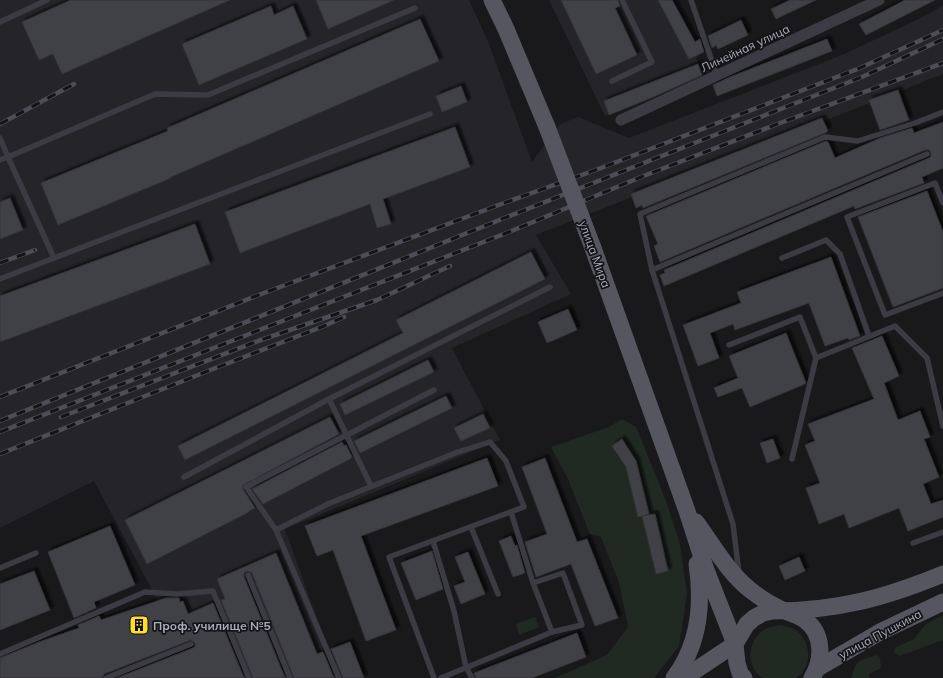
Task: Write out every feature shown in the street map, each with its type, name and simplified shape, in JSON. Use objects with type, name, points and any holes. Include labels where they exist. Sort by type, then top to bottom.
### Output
[{"type":"main road","name":"улица Мира","points":[[492,0],[506,28],[547,127],[593,248],[687,511]]},
{"type":"main road","points":[[687,511],[729,569],[740,580],[758,596],[784,611],[796,614],[807,621],[815,631],[820,643],[821,656],[817,675]]},
{"type":"main road","points":[[687,511],[706,570],[735,644],[737,663],[740,673],[744,678]]},
{"type":"main road","points":[[674,678],[696,633],[700,596],[697,565],[687,511]]},
{"type":"main road","points":[[684,678],[735,644],[747,624],[754,618],[768,612],[830,608],[860,602],[894,593],[943,574]]},
{"type":"main road","name":"улица Пушкина","points":[[817,675],[880,632],[943,602]]},
{"type":"street","name":"Линейная улица","points":[[621,120],[879,0]]},
{"type":"lane","points":[[0,22],[46,0]]},
{"type":"lane","points":[[612,81],[652,62],[622,0]]},
{"type":"lane","points":[[691,0],[717,76]]},
{"type":"lane","points":[[0,160],[155,94],[208,95],[415,8]]},
{"type":"lane","points":[[740,580],[732,524],[652,270],[640,214],[825,136],[858,141],[915,123],[943,112]]},
{"type":"lane","points":[[0,279],[430,114]]},
{"type":"lane","points":[[0,138],[54,258]]},
{"type":"lane","points":[[652,270],[928,154]]},
{"type":"lane","points":[[943,203],[935,183],[847,217],[885,315],[943,293]]},
{"type":"lane","points":[[782,258],[826,240],[840,254],[869,336]]},
{"type":"lane","points":[[184,477],[329,399],[550,287]]},
{"type":"lane","points":[[729,345],[800,317],[816,358],[792,459]]},
{"type":"lane","points":[[816,358],[895,326],[927,358],[943,426]]},
{"type":"lane","points":[[339,678],[276,530],[246,487],[434,390]]},
{"type":"lane","points":[[329,399],[371,486]]},
{"type":"lane","points":[[276,530],[330,503],[371,486],[458,452],[490,442],[506,462],[524,507],[389,557],[434,678]]},
{"type":"lane","points":[[511,512],[533,583],[552,632]]},
{"type":"lane","points":[[470,527],[498,594]]},
{"type":"lane","points":[[913,543],[943,532]]},
{"type":"lane","points":[[433,541],[454,610],[466,667],[472,678]]},
{"type":"lane","points":[[0,568],[36,553]]},
{"type":"lane","points":[[441,678],[552,632],[582,625],[563,573],[533,583]]},
{"type":"lane","points":[[248,575],[290,678]]},
{"type":"lane","points":[[0,654],[145,592],[177,594],[213,591],[250,678]]},
{"type":"lane","points":[[106,678],[191,644]]},
{"type":"shaded area","points":[[0,0],[469,0],[487,39],[532,162],[560,124],[578,117],[629,138],[842,55],[927,15],[943,5],[943,74],[536,235],[571,294],[452,348],[500,440],[285,529],[338,678],[214,678],[183,597],[160,605],[94,481],[0,528]]},
{"type":"shaded area","points":[[549,0],[672,0],[701,53],[696,58],[703,78],[605,116]]},
{"type":"shaded area","points":[[622,419],[636,427],[666,501],[680,544],[687,594],[679,646],[654,678],[555,678],[607,655],[628,627],[619,582],[601,537],[590,534],[568,479],[551,447],[609,427]]},
{"type":"shaded area","points":[[943,615],[943,640],[899,656],[894,652],[895,648],[914,639],[926,624]]},
{"type":"shaded area","points":[[535,617],[539,627],[519,635],[516,624]]},
{"type":"shaded area","points":[[782,625],[794,629],[806,643],[808,648],[808,660],[806,666],[802,673],[796,678],[763,678],[754,669],[750,657],[752,645],[759,634],[767,628]]},
{"type":"shaded area","points":[[878,655],[881,668],[869,674],[869,678],[851,678],[855,667],[860,661]]},
{"type":"building","points":[[71,0],[230,0],[62,74],[53,54],[39,60],[22,22]]},
{"type":"building","points":[[316,0],[394,0],[328,29]]},
{"type":"building","points":[[561,0],[618,0],[620,6],[615,8],[637,55],[596,74]]},
{"type":"building","points":[[658,0],[672,0],[695,42],[700,39],[704,52],[689,59]]},
{"type":"building","points":[[790,0],[816,0],[776,19],[771,9]]},
{"type":"building","points":[[905,0],[935,0],[866,35],[859,24]]},
{"type":"building","points":[[271,6],[274,15],[293,6],[307,39],[199,85],[182,44]]},
{"type":"building","points":[[420,19],[439,61],[171,178],[58,225],[41,183],[168,131],[167,128]]},
{"type":"building","points":[[741,20],[748,35],[718,49],[716,45],[712,48],[708,36]]},
{"type":"building","points":[[827,39],[832,51],[717,96],[713,85]]},
{"type":"building","points":[[698,64],[702,75],[609,115],[604,101]]},
{"type":"building","points":[[461,86],[467,102],[442,112],[436,96]]},
{"type":"building","points":[[898,90],[909,120],[880,130],[869,100]]},
{"type":"building","points":[[822,118],[828,131],[825,133],[643,208],[642,205],[636,208],[631,194]]},
{"type":"building","points":[[943,122],[943,168],[922,177],[924,183],[855,209],[854,206],[664,286],[660,275],[665,273],[664,270],[929,158],[931,153],[929,150],[925,150],[660,262],[654,246],[658,244],[646,216],[826,141],[828,142],[835,158],[880,138],[912,128],[914,133]]},
{"type":"building","points":[[455,127],[470,167],[383,199],[391,224],[377,228],[370,204],[240,253],[225,212]]},
{"type":"building","points":[[927,191],[943,232],[943,288],[893,307],[858,217]]},
{"type":"building","points":[[10,198],[23,230],[0,239],[0,202]]},
{"type":"building","points":[[195,224],[210,264],[0,342],[0,296]]},
{"type":"building","points":[[531,252],[545,279],[185,460],[178,446],[403,333],[396,320]]},
{"type":"building","points":[[831,257],[860,336],[849,340],[848,338],[825,346],[809,303],[735,330],[733,324],[710,333],[719,358],[698,366],[683,325],[741,303],[737,292]]},
{"type":"building","points":[[568,309],[577,330],[547,343],[538,322]]},
{"type":"building","points":[[786,333],[806,383],[805,384],[750,407],[742,388],[718,397],[714,388],[738,378],[729,356]]},
{"type":"building","points":[[882,336],[899,376],[884,383],[898,420],[920,411],[930,437],[924,439],[939,477],[923,484],[931,504],[943,500],[943,517],[908,531],[899,508],[849,528],[844,514],[819,524],[806,488],[820,483],[805,445],[815,441],[808,424],[874,399],[852,348]]},
{"type":"building","points":[[428,360],[434,372],[345,415],[340,404]]},
{"type":"building","points":[[446,396],[452,408],[360,453],[354,441]]},
{"type":"building","points":[[483,414],[490,428],[461,441],[454,428]]},
{"type":"building","points":[[330,417],[339,434],[243,485],[243,489],[255,508],[147,564],[125,520]]},
{"type":"building","points":[[622,439],[636,461],[649,514],[638,517],[626,467],[612,446]]},
{"type":"building","points":[[773,439],[780,458],[767,463],[760,443]]},
{"type":"building","points":[[342,442],[344,446],[346,445],[352,457],[350,459],[263,504],[252,489]]},
{"type":"building","points":[[487,458],[498,486],[361,536],[396,630],[366,641],[333,550],[317,556],[305,526]]},
{"type":"building","points":[[545,458],[577,542],[587,539],[618,618],[595,626],[571,564],[536,577],[525,542],[547,534],[522,467]]},
{"type":"building","points":[[655,514],[668,571],[656,574],[642,516]]},
{"type":"building","points":[[110,526],[135,585],[94,602],[96,608],[74,618],[48,552]]},
{"type":"building","points":[[511,536],[515,546],[517,545],[525,573],[513,577],[499,541]]},
{"type":"building","points":[[432,551],[443,589],[416,600],[401,563]]},
{"type":"building","points":[[468,552],[485,594],[461,604],[454,586],[465,582],[455,557]]},
{"type":"building","points":[[276,553],[317,654],[323,652],[334,678],[294,678],[252,573],[248,571],[244,573],[244,577],[285,678],[253,678],[221,600],[225,599],[217,579]]},
{"type":"building","points":[[799,557],[805,571],[785,580],[779,566]]},
{"type":"building","points":[[34,571],[50,610],[0,630],[0,584]]},
{"type":"building","name":"Проф. училище №5","points":[[166,598],[179,598],[180,602],[183,601],[188,614],[213,603],[244,678],[117,678],[193,648],[195,643],[191,640],[104,674],[102,678],[0,678],[0,658],[79,628],[78,625],[99,616],[101,620]]},
{"type":"building","points":[[577,633],[586,657],[532,678],[476,678],[474,673]]},
{"type":"building","points":[[350,642],[364,678],[343,678],[331,649]]},
{"type":"railway","points":[[0,397],[256,296],[601,168],[860,68],[943,30]]},
{"type":"railway","points":[[0,421],[507,217],[862,77],[943,39]]},
{"type":"railway","points":[[0,432],[509,232],[641,177],[780,123],[943,63]]},
{"type":"railway","points":[[0,124],[74,84]]},
{"type":"railway","points":[[0,263],[35,250]]},
{"type":"railway","points":[[61,417],[258,341],[377,300],[450,266]]},
{"type":"railway","points":[[0,454],[344,317]]},
{"type":"place","name":"Проф. училище №5","points":[[139,625]]}]
